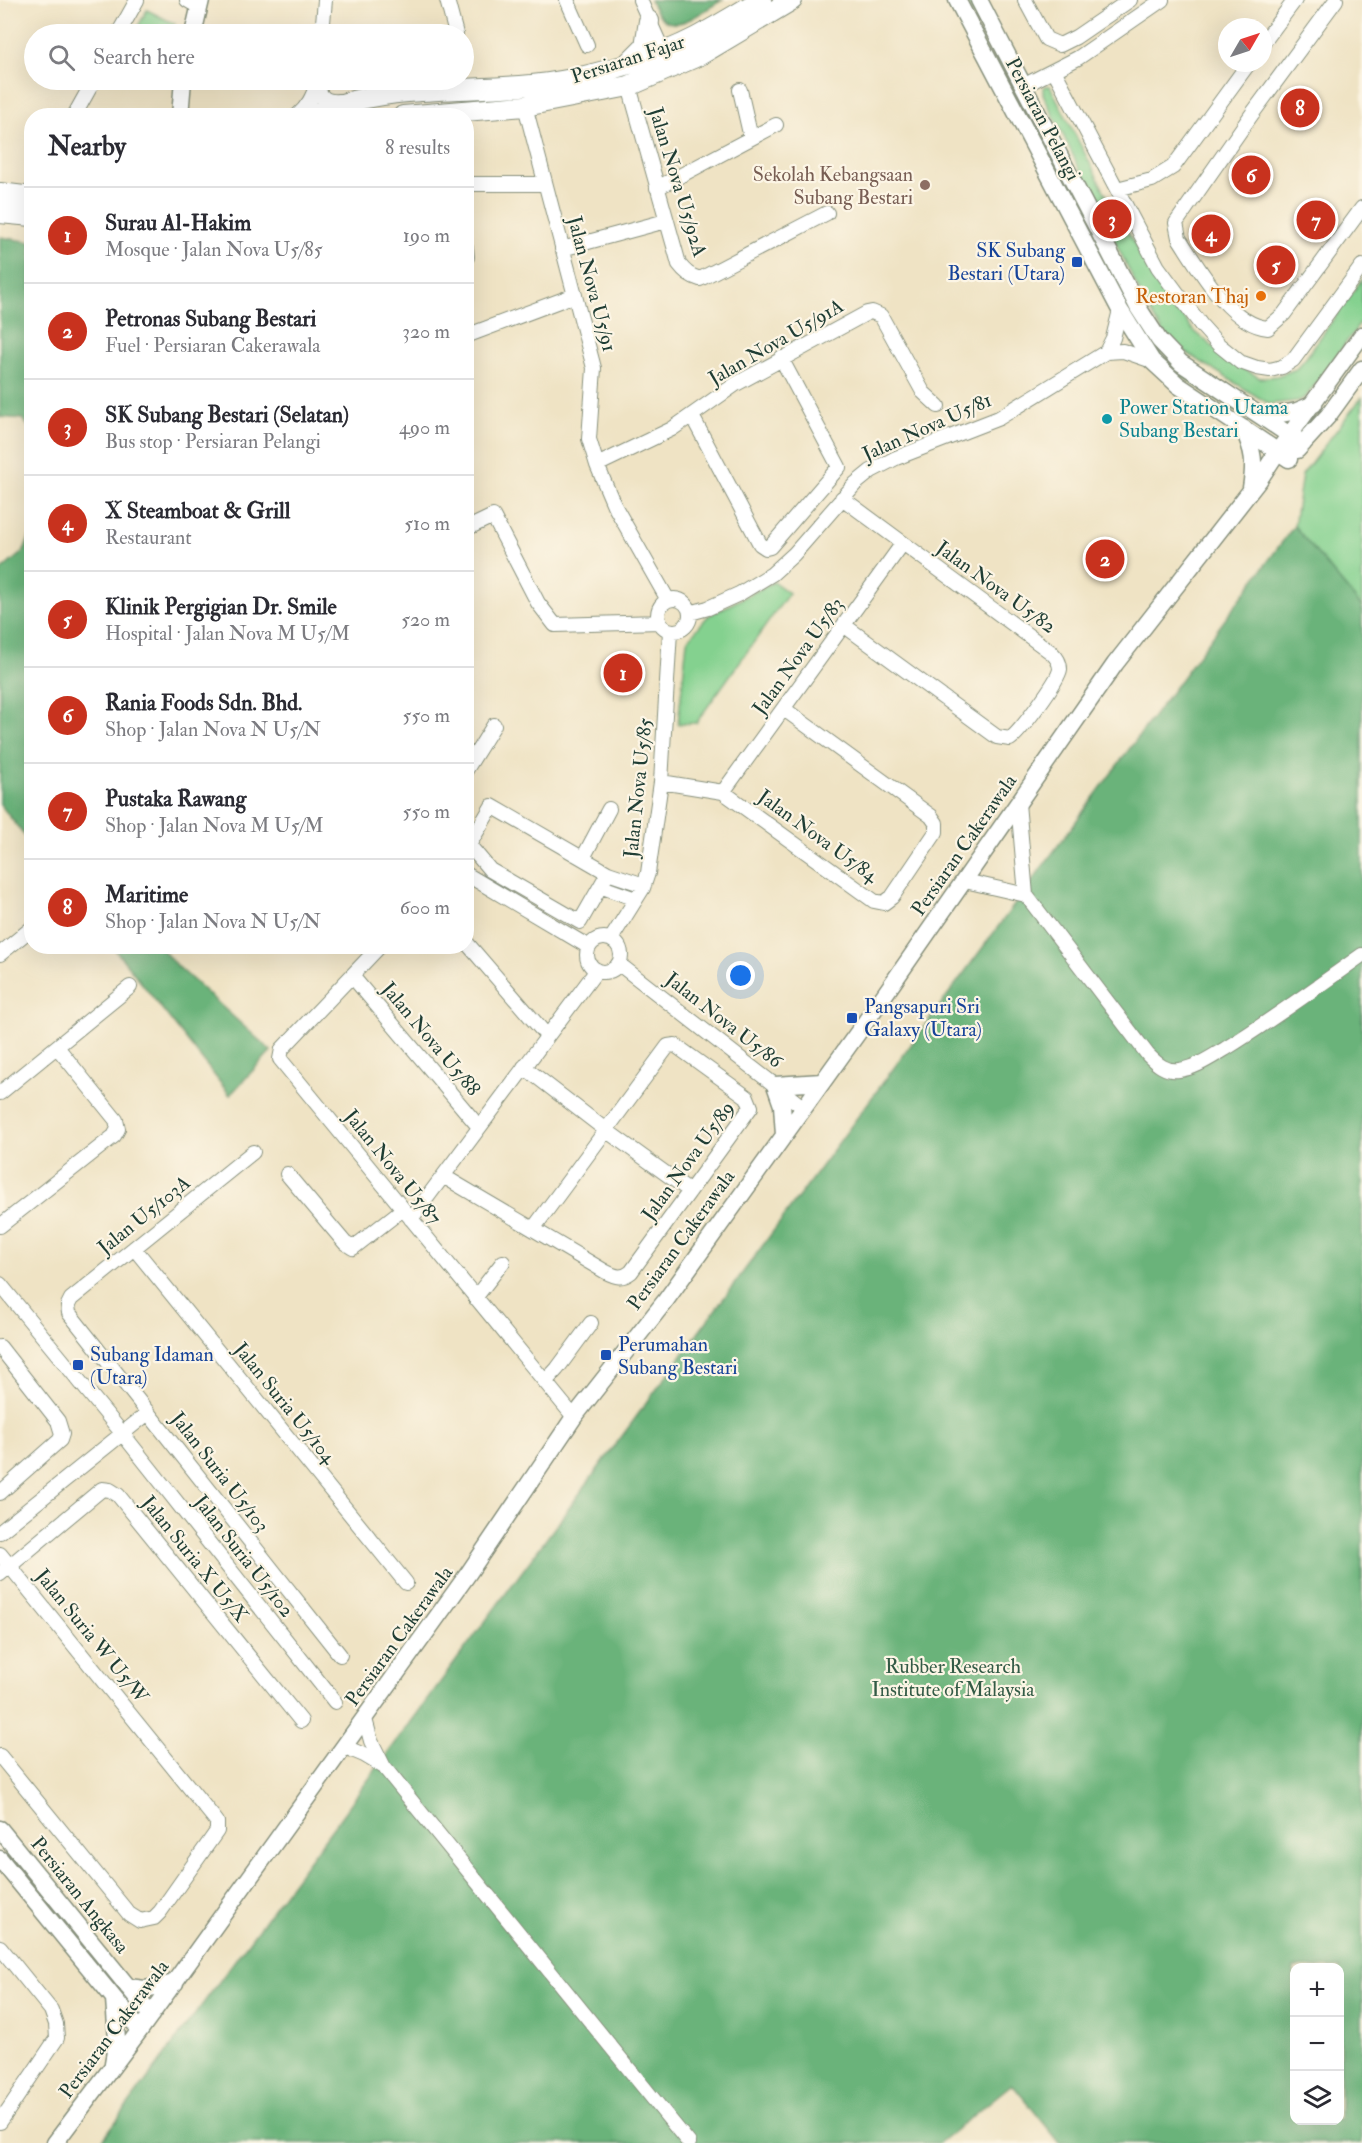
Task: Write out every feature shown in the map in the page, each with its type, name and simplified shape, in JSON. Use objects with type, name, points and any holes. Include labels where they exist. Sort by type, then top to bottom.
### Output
[{"type":"main road","name":"Persiaran Fajar","points":[[474,89],[561,81],[625,65],[667,61],[692,39],[761,0]]},
{"type":"main road","points":[[474,110],[525,106],[629,86],[667,61],[700,55],[792,0]]},
{"type":"main road","points":[[649,21],[668,36],[676,39],[692,39]]},
{"type":"main road","points":[[625,65],[645,46],[649,21]]},
{"type":"main road","name":"Persiaran Fajar","points":[[332,108],[352,101],[387,94],[454,90]]},
{"type":"main road","points":[[0,193],[24,196]]},
{"type":"main road","points":[[0,213],[24,215]]},
{"type":"street","points":[[124,24],[137,0]]},
{"type":"street","points":[[323,24],[325,0]]},
{"type":"street","points":[[447,0],[453,24]]},
{"type":"street","points":[[567,0],[587,45]]},
{"type":"street","points":[[640,0],[667,61]]},
{"type":"street","name":"Persiaran Pelangi","points":[[957,0],[1119,310],[1152,361],[1178,385],[1283,455]]},
{"type":"street","name":"Persiaran Pelangi","points":[[979,0],[1139,309],[1159,340],[1181,363],[1266,417],[1296,439]]},
{"type":"street","points":[[1024,0],[1046,39],[1060,45],[1130,0]]},
{"type":"street","points":[[1023,86],[1054,72],[1112,37],[1162,0]]},
{"type":"street","points":[[1272,31],[1295,0]]},
{"type":"street","points":[[1336,0],[1252,114],[1176,224],[1176,230],[1216,293],[1243,320],[1257,327],[1268,328],[1284,314],[1362,208]]},
{"type":"street","points":[[194,24],[195,2]]},
{"type":"street","points":[[1054,72],[1158,267],[1201,325],[1240,362],[1270,370],[1293,360],[1362,266]]},
{"type":"street","points":[[1116,189],[1152,180],[1173,167],[1242,72]]},
{"type":"street","name":"Jalan Nova U5/92A","points":[[629,86],[666,221],[680,264],[685,272],[700,279],[827,213]]},
{"type":"street","points":[[78,108],[88,90]]},
{"type":"street","points":[[181,108],[182,90]]},
{"type":"street","points":[[306,108],[314,90]]},
{"type":"street","points":[[318,90],[324,99],[332,102],[352,101]]},
{"type":"street","points":[[740,90],[751,138]]},
{"type":"street","name":"Jalan Nova U5/91","points":[[525,106],[594,368],[589,439],[614,505],[668,600]]},
{"type":"street","points":[[657,188],[776,125]]},
{"type":"street","points":[[474,183],[545,184]]},
{"type":"street","points":[[562,249],[666,221]]},
{"type":"street","points":[[474,333],[575,295]]},
{"type":"street","points":[[1119,310],[1113,338],[1106,352],[1123,351],[1152,361]]},
{"type":"street","name":"Jalan Nova U5/91A","points":[[597,465],[645,444],[692,416],[736,384],[867,313],[877,313],[884,321],[923,392],[938,406]]},
{"type":"street","name":"Persiaran Cakerawala","points":[[55,2143],[175,1983],[345,1747],[468,1574],[574,1417],[666,1300],[784,1136],[1125,650],[1255,485],[1296,439],[1314,404],[1362,335]]},
{"type":"street","name":"Jalan Nova U5/81","points":[[690,613],[740,594],[772,574],[794,554],[855,484],[871,471],[906,454],[999,418],[1106,352]]},
{"type":"street","points":[[692,416],[760,544],[766,548],[774,543],[839,467],[781,358]]},
{"type":"street","name":"Persiaran Cakerawala","points":[[1296,439],[1328,416],[1362,369]]},
{"type":"street","points":[[1266,417],[1298,411],[1314,404]]},
{"type":"street","points":[[1243,428],[1253,450],[1255,485]]},
{"type":"street","name":"Jalan Nova U5/82","points":[[842,498],[1057,657],[1060,667],[1059,674],[1020,730],[1010,740],[997,737],[845,626]]},
{"type":"street","points":[[474,525],[493,516],[538,603],[555,625],[665,626],[678,631],[687,626],[690,620],[690,613],[682,601],[675,599],[664,603],[658,612],[665,626]]},
{"type":"street","name":"Jalan Nova U5/83","points":[[723,792],[903,543]]},
{"type":"street","name":"Jalan Nova U5/85","points":[[611,939],[644,885],[648,873],[661,782],[665,626]]},
{"type":"street","name":"Jalan Nova U5/84","points":[[661,782],[723,792],[874,901],[884,903],[892,897],[936,832],[936,823],[931,816],[784,709]]},
{"type":"street","points":[[474,757],[494,725]]},
{"type":"street","points":[[1018,803],[1026,895],[1148,1055],[1159,1066],[1170,1071],[1191,1067],[1231,1045],[1362,955]]},
{"type":"street","points":[[474,837],[492,806],[608,873],[644,885]]},
{"type":"street","points":[[583,858],[609,809]]},
{"type":"street","points":[[474,851],[490,870],[580,922],[608,873]]},
{"type":"street","points":[[474,879],[589,947]]},
{"type":"street","points":[[965,881],[1026,895]]},
{"type":"street","points":[[602,887],[636,899]]},
{"type":"street","points":[[0,954],[24,934]]},
{"type":"street","points":[[596,939],[611,939],[616,942],[622,953],[619,964],[611,971],[597,970],[589,963],[587,952],[589,947],[596,939]]},
{"type":"street","points":[[474,951],[547,1036]]},
{"type":"street","name":"Jalan Nova U5/87","points":[[373,954],[282,1049],[280,1059],[574,1417]]},
{"type":"street","name":"Jalan Nova U5/86","points":[[619,964],[804,1108]]},
{"type":"street","points":[[287,1174],[345,1243],[353,1248],[407,1214],[443,1176],[597,970]]},
{"type":"street","name":"Jalan Nova U5/88","points":[[352,976],[479,1127]]},
{"type":"street","points":[[0,1093],[130,987]]},
{"type":"street","name":"Jalan Nova U5/89","points":[[443,1176],[606,1272],[616,1277],[625,1277],[631,1272],[751,1107],[747,1096],[675,1045],[668,1046],[533,1229]]},
{"type":"street","points":[[0,1226],[114,1136],[118,1129],[116,1120],[57,1047]]},
{"type":"street","points":[[524,1067],[690,1191]]},
{"type":"street","points":[[784,1136],[782,1106],[775,1085],[822,1082]]},
{"type":"street","name":"Jalan U5/103A","points":[[69,1313],[70,1299],[253,1152]]},
{"type":"street","name":"Jalan Suria U5/104","points":[[134,1248],[406,1583]]},
{"type":"street","points":[[475,1298],[503,1262]]},
{"type":"street","name":"Jalan Suria U5/102","points":[[0,1284],[122,1433],[335,1702]]},
{"type":"street","name":"Jalan Suria U5/103","points":[[69,1313],[340,1655]]},
{"type":"street","points":[[546,1382],[591,1323]]},
{"type":"street","points":[[0,1347],[58,1421],[62,1434],[60,1440],[0,1493]]},
{"type":"street","points":[[0,1532],[148,1413]]},
{"type":"street","name":"Jalan Suria X U5/X","points":[[5,1570],[102,1489],[110,1490],[118,1495],[301,1721]]},
{"type":"street","name":"Jalan Suria W U5/W","points":[[0,1554],[5,1570],[214,1818],[218,1827],[215,1836],[160,1912],[147,1920],[140,1921],[134,1918],[0,1756]]},
{"type":"street","points":[[365,1719],[371,1741],[384,1767],[689,2143]]},
{"type":"street","points":[[345,1747],[384,1767]]},
{"type":"street","name":"Persiaran Angkasa","points":[[0,1829],[151,2015]]},
{"type":"street","name":"Persiaran Angkasa","points":[[0,1859],[140,2030]]},
{"type":"street","points":[[0,1947],[51,2010],[56,2024],[57,2038],[0,2122]]},
{"type":"street","points":[[128,1987],[156,1988],[175,1983]]},
{"type":"street","points":[[113,2067],[117,2040],[114,1998]]},
{"type":"green space","points":[[650,0],[722,0],[691,18],[673,23],[664,20],[657,13]]},
{"type":"green space","points":[[966,0],[971,0],[1118,285],[1114,287]]},
{"type":"green space","points":[[147,10],[175,24],[139,24]]},
{"type":"green space","points":[[1050,86],[1110,202],[1150,270],[1192,329],[1230,361],[1260,378],[1277,376],[1296,369],[1362,279],[1362,321],[1306,397],[1298,401],[1269,404],[1169,342],[1146,305],[1043,94],[1043,88]]},
{"type":"green space","points":[[0,237],[24,241],[24,420],[0,417]]},
{"type":"green space","points":[[1122,292],[1146,335],[1174,368],[1276,435],[1172,370],[1156,355],[1118,294]]},
{"type":"green space","points":[[1362,397],[1362,607],[1294,526],[1302,475]]},
{"type":"green space","name":"Rubber Research Institute of Malaysia","points":[[1294,526],[1362,607],[1362,2143],[1060,2143],[1012,2084],[939,2143],[100,2143]]},
{"type":"green space","points":[[24,551],[24,835],[0,804],[0,571]]},
{"type":"green space","points":[[774,582],[789,593],[696,723],[678,724],[687,641],[708,616]]},
{"type":"green space","points":[[119,954],[166,954],[271,1051],[230,1095]]},
{"type":"place","name":"Maritime","points":[[1300,108]]},
{"type":"place","name":"Rania Foods Sdn. Bhd.","points":[[1251,175]]},
{"type":"place","name":"Sekolah Kebangsaan Subang Bestari","points":[[925,185]]},
{"type":"place","name":"SK Subang Bestari (Selatan)","points":[[1112,219]]},
{"type":"place","name":"Pustaka Rawang","points":[[1316,220]]},
{"type":"place","name":"X Steamboat & Grill","points":[[1211,234]]},
{"type":"place","name":"SK Subang Bestari (Utara)","points":[[1077,262]]},
{"type":"place","name":"Klinik Pergigian Dr. Smile","points":[[1276,265]]},
{"type":"place","name":"Restoran Thaj","points":[[1261,296]]},
{"type":"place","name":"Power Station Utama Subang Bestari","points":[[1107,419]]},
{"type":"place","name":"Petronas Subang Bestari","points":[[1105,559]]},
{"type":"place","name":"Surau Al-Hakim","points":[[623,673]]},
{"type":"place","name":"Pangsapuri Sri Galaxy (Utara)","points":[[852,1018]]},
{"type":"place","name":"Perumahan Subang Bestari","points":[[606,1355]]},
{"type":"place","name":"Subang Idaman (Utara)","points":[[78,1365]]}]
